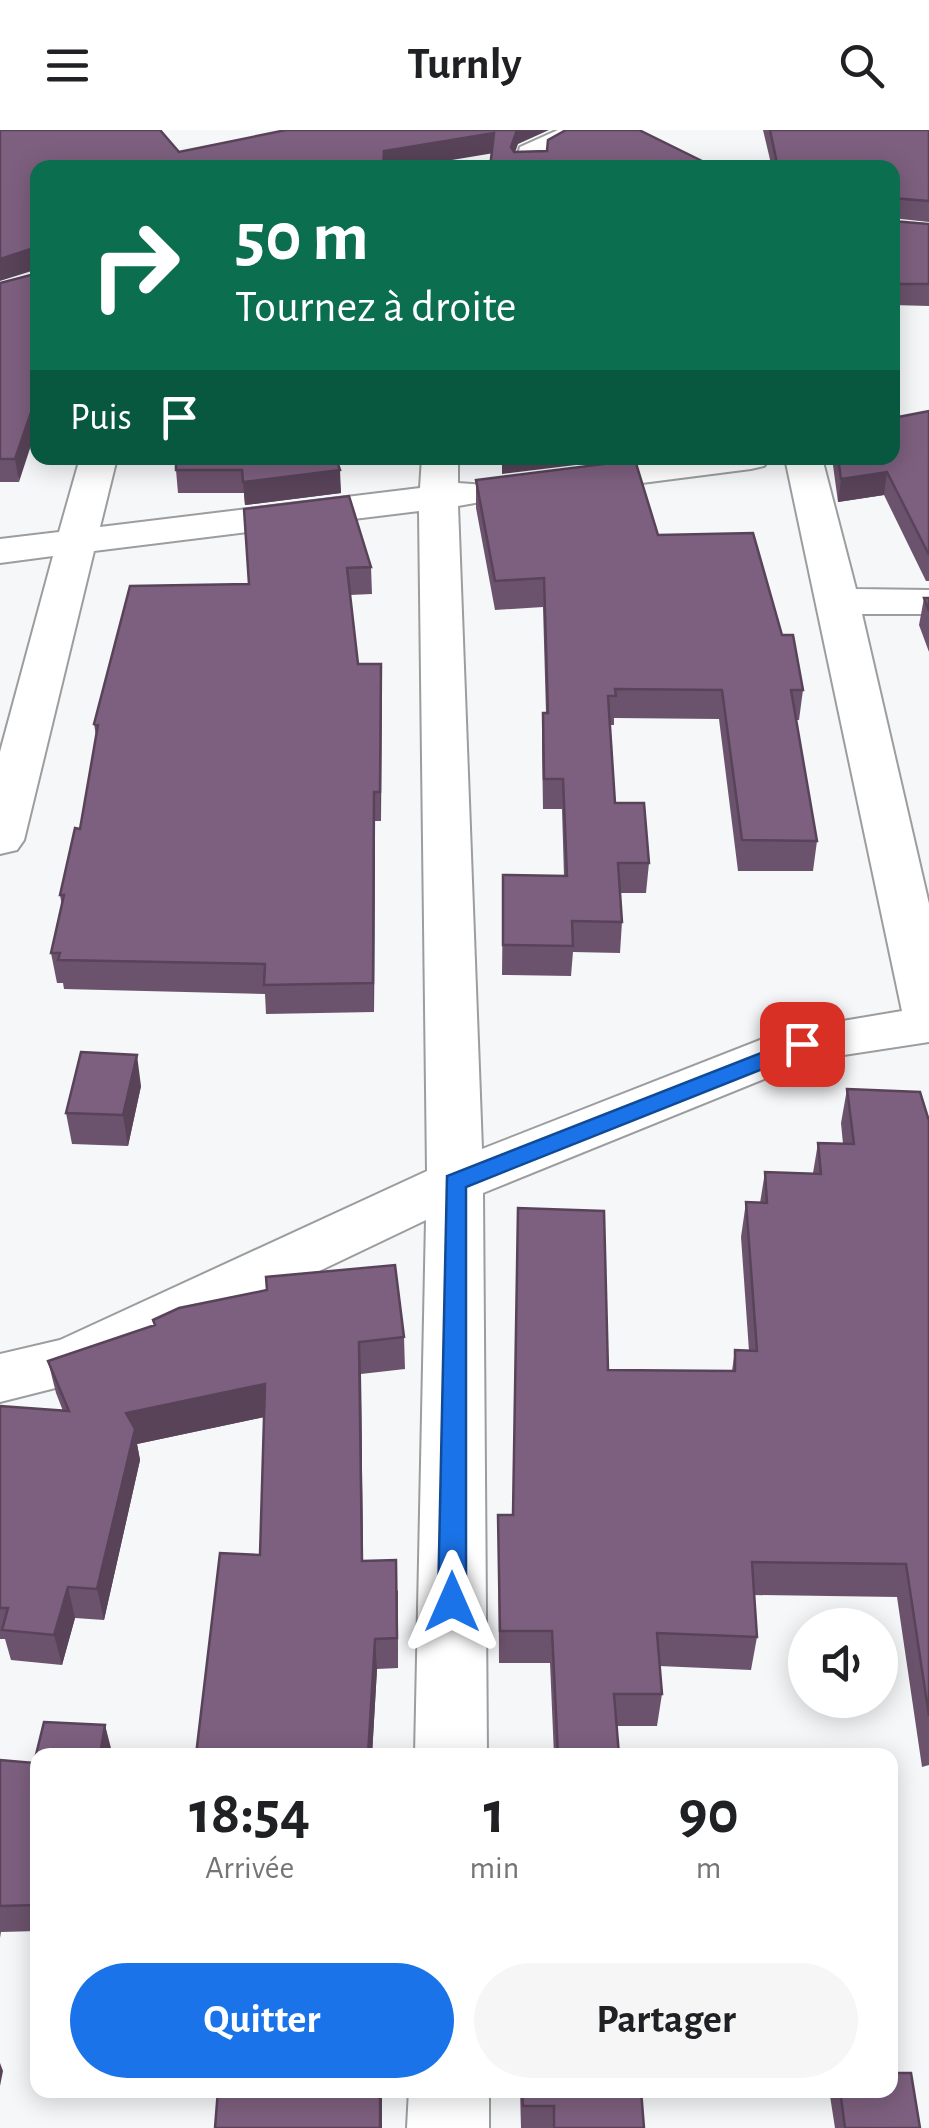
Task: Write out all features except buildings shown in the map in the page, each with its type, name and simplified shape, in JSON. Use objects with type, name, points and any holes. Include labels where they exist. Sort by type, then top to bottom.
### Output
[{"type":"street","points":[[530,160],[530,153],[582,130]]},
{"type":"street","points":[[0,840],[96,465]]},
{"type":"street","points":[[0,551],[439,478],[526,486],[694,465]]},
{"type":"street","points":[[804,465],[839,601],[929,1017]]},
{"type":"street","points":[[439,478],[455,1182],[451,1748]]},
{"type":"street","points":[[839,601],[929,602]]},
{"type":"street","points":[[0,1378],[73,1361],[455,1182],[802,1044],[929,1024]]},
{"type":"street","points":[[448,2098],[448,2128]]},
{"type":"route","points":[[452,1602],[455,1182],[802,1044]]}]
